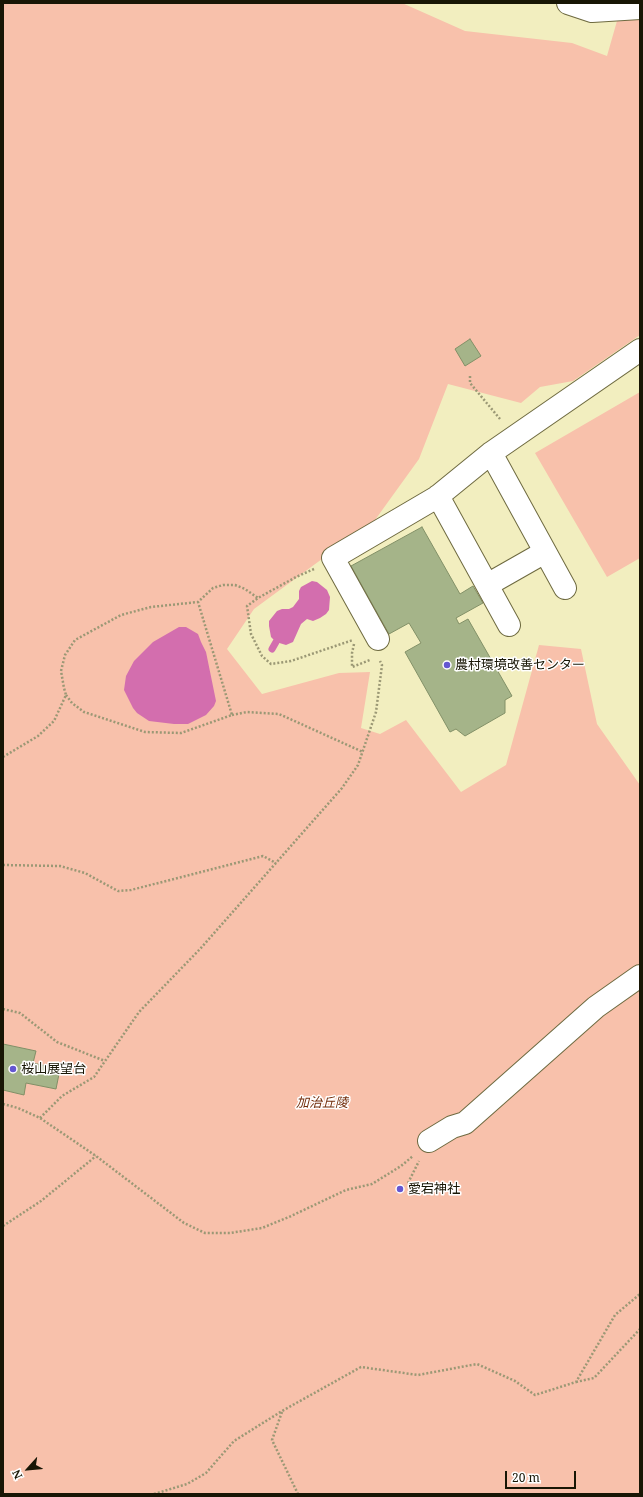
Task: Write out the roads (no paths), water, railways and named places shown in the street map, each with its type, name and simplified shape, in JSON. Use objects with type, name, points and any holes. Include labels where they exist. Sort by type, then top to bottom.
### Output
[{"type":"street","points":[[568,3],[592,11],[640,8]]},
{"type":"street","points":[[378,639],[334,560],[438,496],[491,453],[640,350]]},
{"type":"street","points":[[491,453],[566,588]]},
{"type":"street","points":[[438,496],[509,626]]},
{"type":"street","points":[[487,585],[545,552]]},
{"type":"street","points":[[429,1141],[452,1127],[465,1123],[596,1007],[640,976]]},
{"type":"waterway","points":[[272,649],[276,642]]},
{"type":"place","name":"農村環境改善センター","points":[[447,665]]},
{"type":"place","name":"桜山展望台","points":[[13,1069]]},
{"type":"place","name":"愛宕神社","points":[[400,1189]]},
{"type":"park label","name":"加治丘陵","points":[[322,1103]]}]
